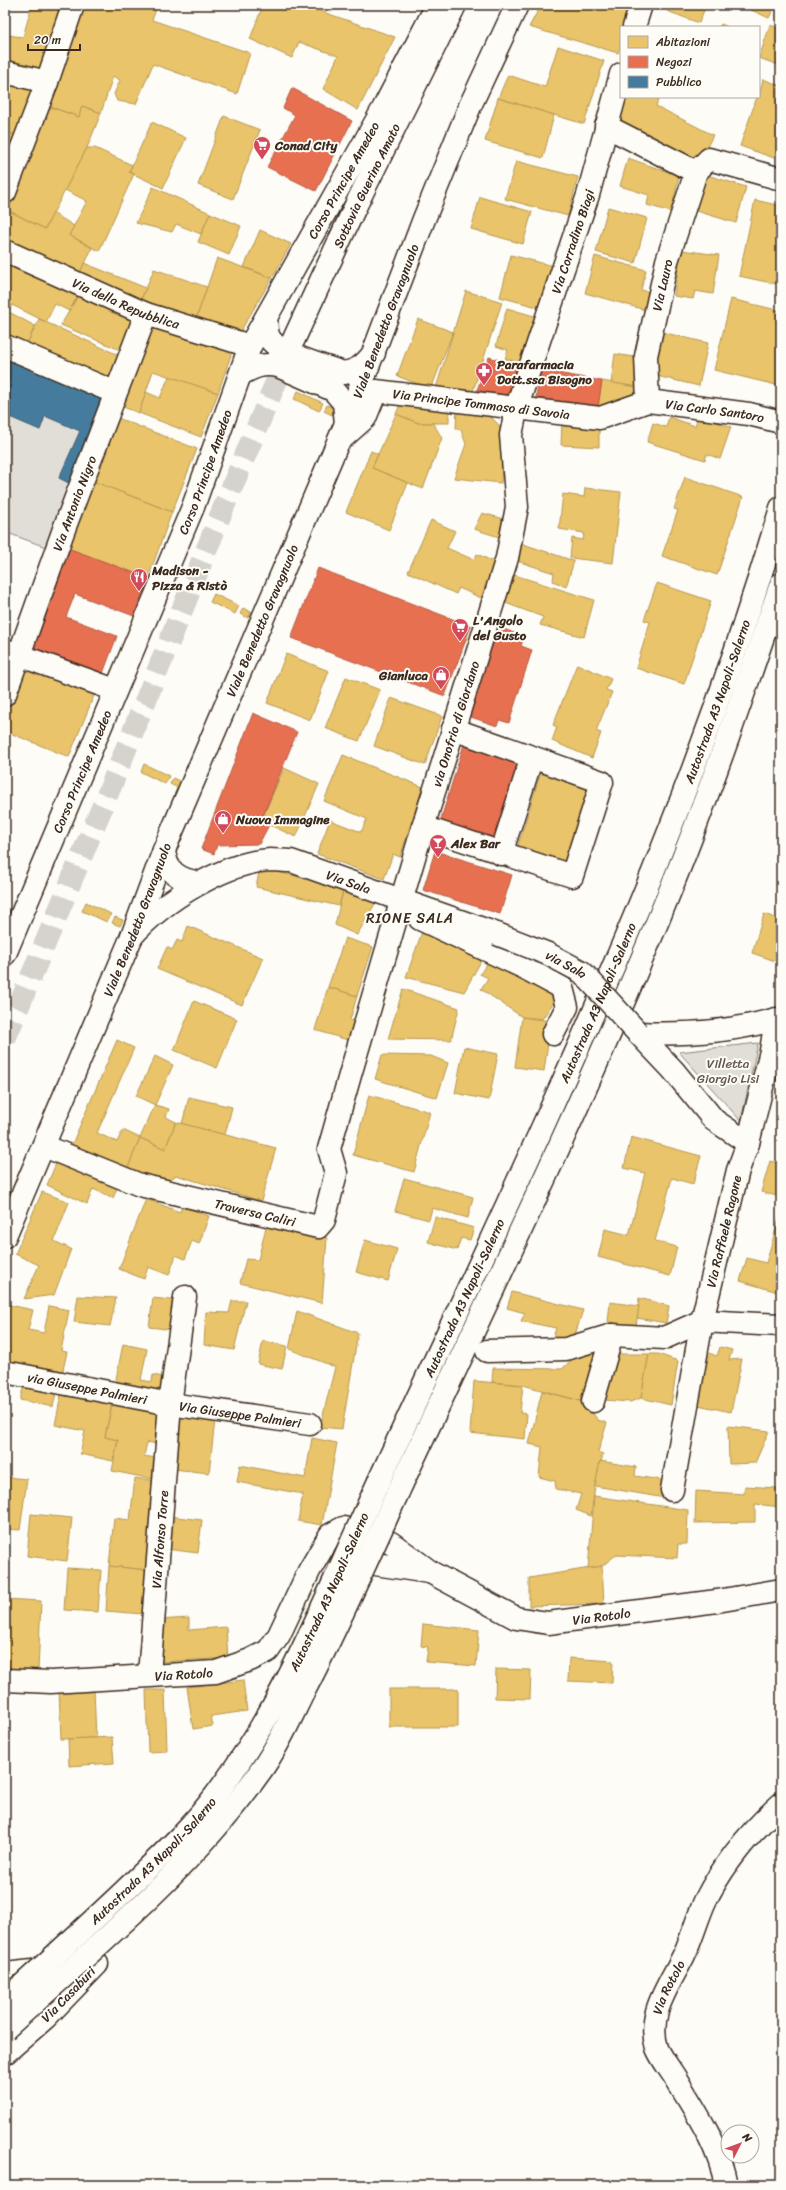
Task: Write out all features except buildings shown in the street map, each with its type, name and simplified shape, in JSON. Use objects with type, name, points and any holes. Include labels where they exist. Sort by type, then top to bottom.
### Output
[{"type":"main road","points":[[5,192],[47,82],[73,5]]},
{"type":"main road","name":"Corso Principe Amedeo","points":[[5,954],[193,507],[250,346],[383,109],[437,5]]},
{"type":"main road","name":"Sottovia Guerino Amato","points":[[441,31],[450,5]]},
{"type":"main road","name":"Sottovia Guerino Amato","points":[[294,341],[441,31],[455,5]]},
{"type":"main road","name":"Viale Benedetto Gravagnuolo","points":[[5,1236],[132,936],[164,850],[342,433],[374,353],[424,219],[467,113],[518,5]]},
{"type":"main road","points":[[634,26],[641,5]]},
{"type":"main road","points":[[5,72],[47,82]]},
{"type":"main road","name":"Via Corradino Biagi","points":[[517,406],[588,195],[620,77]]},
{"type":"main road","points":[[606,126],[696,172],[709,159],[781,179]]},
{"type":"main road","name":"Via Lauro","points":[[648,401],[646,356],[667,261],[696,172]]},
{"type":"main road","name":"Via della Repubblica","points":[[5,251],[146,314],[250,346]]},
{"type":"main road","name":"Via Antonio Nigro","points":[[5,694],[12,652],[64,528],[114,392],[146,314]]},
{"type":"main road","points":[[266,318],[270,339],[280,349],[344,374],[353,372],[363,366],[374,353]]},
{"type":"main road","points":[[5,346],[114,392]]},
{"type":"main road","points":[[241,374],[258,365],[268,364],[278,366],[333,390],[344,403],[342,433]]},
{"type":"main road","name":"Via Principe Tommaso di Savoia","points":[[342,433],[365,418],[376,391],[517,406],[600,418],[648,401]]},
{"type":"main road","name":"Via Carlo Santoro","points":[[648,401],[748,414],[781,422]]},
{"type":"main road","name":"via Onofrio di Giordano","points":[[350,1076],[453,728],[507,558],[517,508],[511,435],[517,406]]},
{"type":"main road","name":"Autostrada A3 Napoli-Salerno","points":[[5,2000],[124,1892],[180,1837],[231,1775],[265,1722],[288,1678],[555,1098],[652,873],[721,689],[781,508]]},
{"type":"main road","name":"Autostrada A3 Napoli-Salerno","points":[[5,2029],[142,1905],[198,1849],[236,1804],[263,1767],[296,1708],[576,1111],[642,957],[720,764],[781,584]]},
{"type":"main road","points":[[12,652],[115,690]]},
{"type":"main road","points":[[423,827],[501,854],[572,876],[602,782],[453,728]]},
{"type":"main road","points":[[501,854],[532,757]]},
{"type":"main road","points":[[164,850],[167,866],[174,873],[188,881],[199,883]]},
{"type":"main road","name":"Via Sala","points":[[132,936],[154,913],[199,883],[244,865],[269,860],[291,861],[402,899],[497,934]]},
{"type":"main road","points":[[402,899],[415,917],[523,967],[562,988],[567,1007],[553,1034]]},
{"type":"main road","name":"via Sala","points":[[497,934],[548,954],[582,972],[638,1033]]},
{"type":"main road","name":"Via Raffaele Ragone","points":[[638,1033],[675,1035],[747,1027],[778,1017],[748,1143],[738,1170],[702,1321],[672,1490]]},
{"type":"main road","points":[[638,1033],[673,1070],[714,1120],[731,1145],[738,1170]]},
{"type":"main road","name":"Traversa Caliri","points":[[44,1146],[140,1185],[318,1227],[324,1220],[336,1173],[329,1149],[350,1076]]},
{"type":"main road","points":[[714,1120],[748,1143]]},
{"type":"main road","points":[[170,1404],[185,1297]]},
{"type":"main road","points":[[487,1352],[566,1349],[612,1335],[664,1338],[702,1321],[781,1324]]},
{"type":"main road","points":[[593,1401],[612,1335]]},
{"type":"main road","name":"via Giuseppe Palmieri","points":[[5,1372],[170,1404]]},
{"type":"main road","name":"Via Giuseppe Palmieri","points":[[170,1404],[310,1424]]},
{"type":"main road","name":"Via Alfonso Torre","points":[[149,1675],[170,1404]]},
{"type":"main road","name":"Via Rotolo","points":[[5,1680],[51,1682],[216,1672],[250,1660],[268,1651],[279,1635],[309,1571],[330,1534],[343,1528],[369,1534],[391,1543],[432,1573],[516,1618],[548,1623],[717,1601],[781,1590]]},
{"type":"main road","name":"Via Rotolo","points":[[309,1571],[330,1561],[354,1560],[432,1573]]},
{"type":"main road","name":"Via Rotolo","points":[[726,2185],[722,2166],[707,2132],[658,2050],[653,2031],[657,2009],[685,1953],[705,1901],[732,1858],[763,1820],[781,1804]]},
{"type":"main road","name":"Via Casaburi","points":[[5,1974],[97,1964],[45,2018],[5,2053]]},
{"type":"green space","points":[[5,415],[40,430],[45,416],[80,431],[59,478],[71,484],[51,549],[5,532]]},
{"type":"green space","name":"Villetta Giorgio Lisi","points":[[758,1043],[741,1121],[679,1052]]},
{"type":"tunnel","points":[[5,1039],[111,786],[227,499],[289,351]]},
{"type":"place","name":"Conad City","points":[[262,160]]},
{"type":"place","name":"Parafarmacia Dott.ssa Bisogno","points":[[484,386]]},
{"type":"place","name":"Madison - Pizza & Ristò","points":[[139,592]]},
{"type":"place","name":"L'Angolo del Gusto","points":[[460,642]]},
{"type":"place","name":"Gianluca","points":[[441,690]]},
{"type":"place","name":"Nuova Immagine","points":[[223,834]]},
{"type":"place","name":"Alex Bar","points":[[438,858]]},
{"type":"district","name":"RIONE SALA","points":[[410,918]]}]
